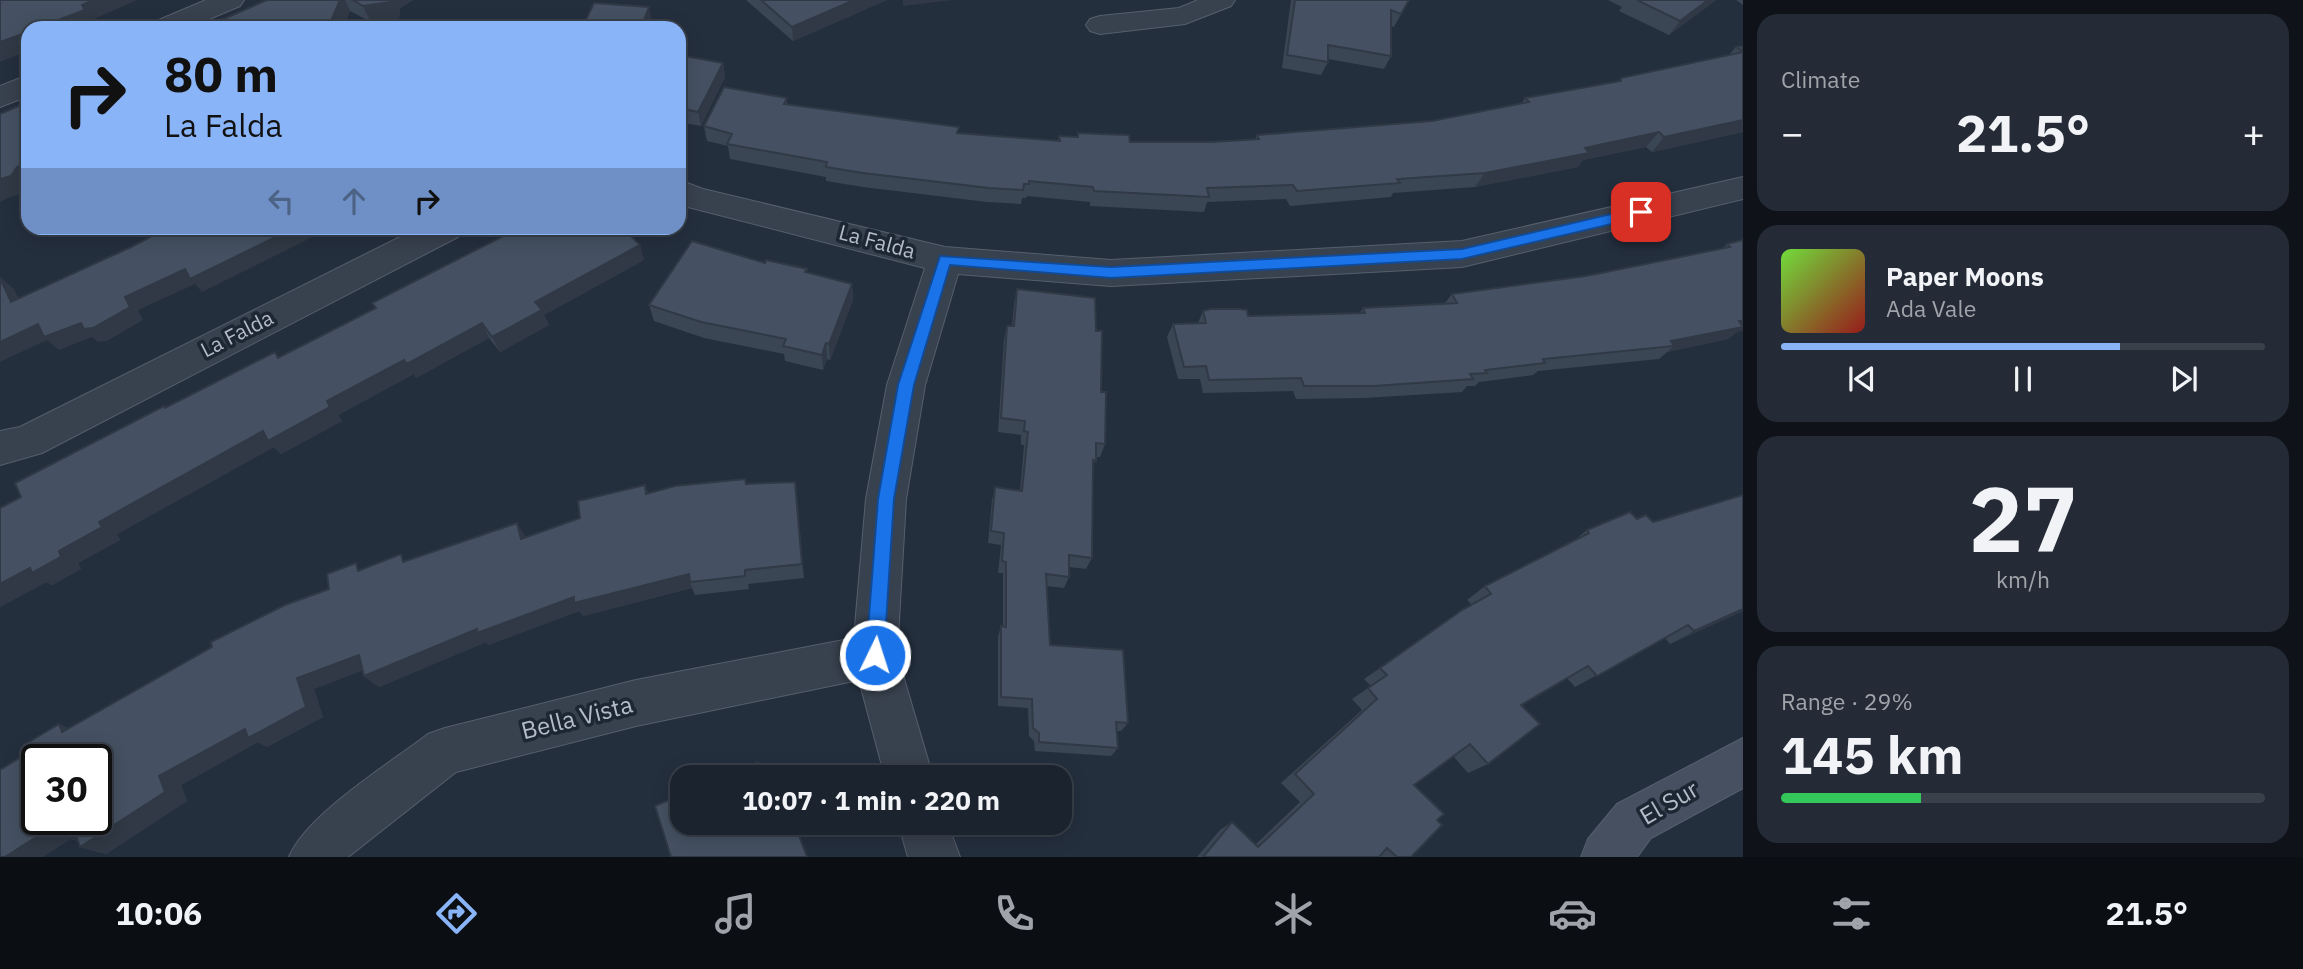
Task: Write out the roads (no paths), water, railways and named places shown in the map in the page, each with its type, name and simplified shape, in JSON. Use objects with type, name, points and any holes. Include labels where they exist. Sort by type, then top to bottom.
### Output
[{"type":"street","points":[[180,21],[230,0]]},
{"type":"street","points":[[1100,25],[1185,16],[1221,0]]},
{"type":"street","points":[[0,97],[21,88]]},
{"type":"street","name":"La Falda","points":[[686,194],[945,260],[1111,273],[1462,254],[1743,188]]},
{"type":"street","name":"La Falda","points":[[14,444],[432,235]]},
{"type":"street","points":[[906,765],[875,655],[886,499],[906,385],[945,260]]},
{"type":"street","name":"Bella Vista","points":[[314,857],[336,834],[446,751],[636,703],[875,655]]},
{"type":"street","name":"El Sur","points":[[1606,857],[1634,821],[1743,762]]},
{"type":"street","points":[[925,835],[929,849],[935,857]]}]
